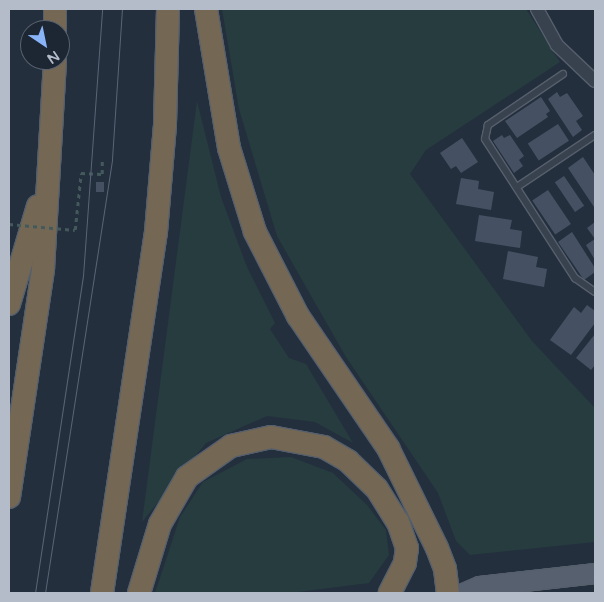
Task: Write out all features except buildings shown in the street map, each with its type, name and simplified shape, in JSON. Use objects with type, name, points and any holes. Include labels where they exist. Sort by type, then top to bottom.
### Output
[{"type":"highway","points":[[102,593],[156,232],[166,124],[168,9]]},
{"type":"highway","points":[[206,9],[229,148],[258,239],[298,316],[388,448],[437,548],[445,569],[448,593]]},
{"type":"highway","points":[[9,497],[43,269],[54,70]]},
{"type":"highway","points":[[9,304],[49,169]]},
{"type":"highway","points":[[140,593],[160,524],[187,477],[231,446],[271,437],[324,447],[348,461],[377,489],[398,522],[407,548],[403,568],[390,593]]},
{"type":"main road","points":[[463,593],[479,586],[595,573]]},
{"type":"street","points":[[537,9],[557,44],[595,81]]},
{"type":"lane","points":[[563,74],[488,125],[486,131],[488,145],[575,278],[595,291]]},
{"type":"lane","points":[[517,187],[595,135]]},
{"type":"path","points":[[9,224],[75,230],[81,173],[102,174],[102,158]]},
{"type":"green space","points":[[222,9],[526,9],[560,62],[426,150],[410,174],[532,341],[595,408],[595,542],[470,555],[456,541],[438,493],[346,357],[277,236],[239,109]]},
{"type":"green space","points":[[197,101],[221,197],[247,267],[275,323],[270,329],[289,358],[306,364],[353,443],[315,422],[267,416],[206,443],[142,522]]},
{"type":"green space","points":[[291,457],[333,473],[367,505],[386,530],[389,555],[369,583],[290,593],[155,593],[180,517],[203,482],[247,459]]},
{"type":"tram line","points":[[35,593],[83,276],[102,9]]},
{"type":"tram line","points":[[45,593],[112,159],[122,9]]}]
